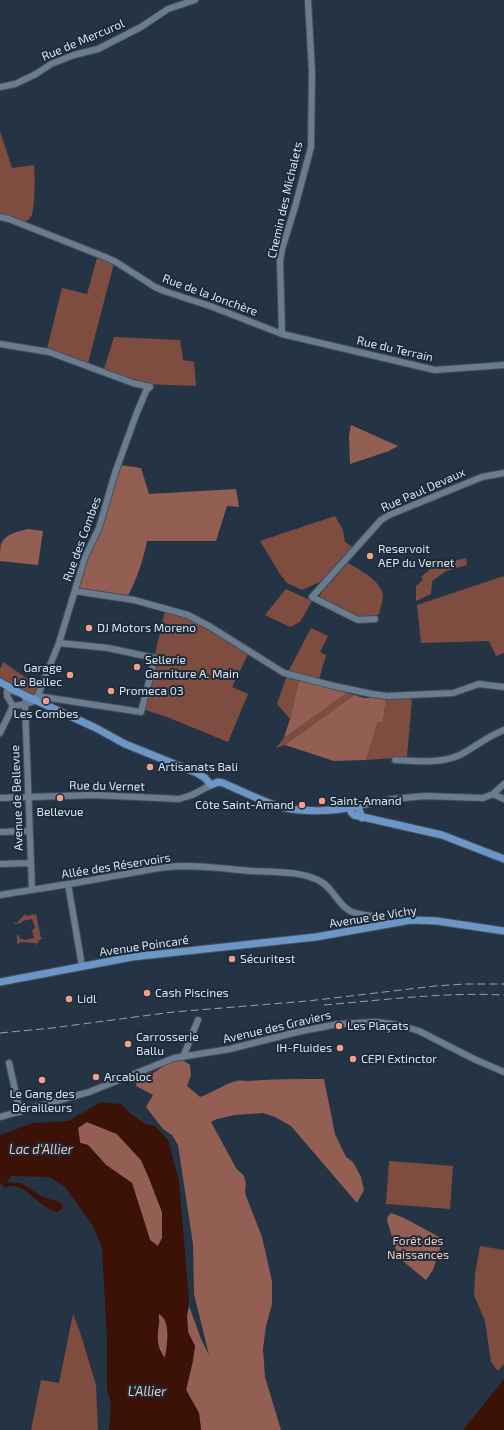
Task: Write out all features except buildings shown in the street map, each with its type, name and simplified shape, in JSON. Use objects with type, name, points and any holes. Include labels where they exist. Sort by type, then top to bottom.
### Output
[{"type":"main road","points":[[0,682],[30,700],[107,734],[147,754],[197,773],[206,778],[211,785],[218,782],[222,783],[290,809],[334,810],[358,806],[362,818]]},
{"type":"main road","points":[[0,687],[7,694],[30,700]]},
{"type":"main road","points":[[350,808],[354,815],[362,818],[442,835],[504,859]]},
{"type":"main road","name":"Avenue de Vichy","points":[[293,940],[411,920],[436,921],[504,931]]},
{"type":"main road","name":"Avenue Poincaré","points":[[0,982],[144,955],[293,940]]},
{"type":"street","name":"Rue de Mercurol","points":[[0,87],[15,84],[57,62],[74,55],[98,49],[141,27],[168,9],[195,0]]},
{"type":"street","name":"Chemin des Michalets","points":[[282,334],[280,261],[311,147],[312,72],[308,0]]},
{"type":"street","name":"Rue de la Jonchère","points":[[0,217],[9,219],[105,257],[164,291],[210,306],[282,334]]},
{"type":"street","name":"Rue du Terrain","points":[[282,334],[435,370],[504,365]]},
{"type":"street","name":"Rue des Combes","points":[[0,344],[49,352],[133,383],[150,387],[146,391],[136,415],[115,473],[99,528],[85,557],[59,643],[30,700]]},
{"type":"street","name":"Rue Paul Devaux","points":[[375,619],[358,620],[312,597],[381,520],[389,515],[482,477],[504,474]]},
{"type":"street","points":[[75,591],[134,600],[188,615],[209,626],[284,673],[334,686],[387,696],[454,693],[479,684],[504,686]]},
{"type":"street","points":[[0,733],[13,706],[30,700],[141,712],[157,659],[108,648],[59,643]]},
{"type":"street","points":[[0,699],[7,694],[13,706]]},
{"type":"street","name":"Avenue de Bellevue","points":[[30,700],[28,798],[32,890]]},
{"type":"street","points":[[395,760],[428,762],[450,758],[459,755],[489,736],[504,730]]},
{"type":"street","points":[[358,806],[425,796],[447,796],[476,799],[483,798],[493,794],[504,784]]},
{"type":"street","name":"Rue du Vernet","points":[[0,798],[94,795],[175,799],[185,798],[211,785]]},
{"type":"street","points":[[493,794],[504,799]]},
{"type":"street","points":[[0,832],[29,831]]},
{"type":"street","points":[[0,864],[31,863]]},
{"type":"street","name":"Allée des Réservoirs","points":[[0,895],[168,867],[192,866],[296,874],[318,880],[328,886],[344,906],[350,911],[359,915],[374,916],[382,925]]},
{"type":"street","points":[[68,884],[82,966]]},
{"type":"street","points":[[183,1056],[198,1020]]},
{"type":"street","name":"Avenue des Graviers","points":[[0,1117],[89,1092],[174,1058],[230,1049],[331,1025],[376,1022],[399,1025],[419,1031],[474,1059],[504,1071]]},
{"type":"street","points":[[9,1063],[20,1112]]},
{"type":"shaded area","points":[[0,131],[12,168],[34,165],[35,175],[33,210],[30,218],[23,222],[0,215]]},
{"type":"shaded area","points":[[97,258],[114,263],[88,363],[47,349],[62,288],[87,294]]},
{"type":"shaded area","points":[[114,337],[180,340],[183,360],[194,362],[196,386],[146,384],[104,369]]},
{"type":"shaded area","points":[[335,516],[343,530],[345,542],[353,547],[322,581],[302,590],[287,583],[260,541]]},
{"type":"shaded area","points":[[466,558],[467,565],[446,571],[432,581],[431,594],[416,601],[416,586],[423,580],[421,577],[435,565]]},
{"type":"shaded area","points":[[348,563],[369,576],[378,585],[383,595],[379,614],[367,617],[354,617],[319,598],[322,592]]},
{"type":"shaded area","points":[[504,576],[504,653],[496,656],[489,641],[421,643],[417,605]]},
{"type":"shaded area","points":[[286,589],[312,601],[300,622],[290,627],[265,615]]},
{"type":"shaded area","points":[[165,611],[188,617],[248,654],[232,687],[248,694],[228,742],[167,717],[145,710],[156,667],[162,666],[164,660],[163,657],[155,654]]},
{"type":"shaded area","points":[[311,628],[328,636],[320,652],[326,655],[319,680],[300,675],[290,719],[277,704],[288,672]]},
{"type":"shaded area","points":[[3,662],[38,686],[34,695],[0,679],[0,669]]},
{"type":"shaded area","points":[[347,693],[354,695],[285,745],[276,748],[284,738]]},
{"type":"shaded area","points":[[386,698],[412,699],[407,757],[366,760],[378,722],[383,722]]},
{"type":"shaded area","points":[[25,914],[26,916],[36,914],[41,938],[44,937],[39,940],[36,946],[36,943],[19,942],[19,945],[17,943],[16,936],[19,935],[20,939],[24,940],[34,938],[32,930],[35,928],[32,919],[14,924],[15,922],[17,923]]},
{"type":"shaded area","points":[[389,1161],[453,1166],[450,1209],[386,1204]]},
{"type":"shaded area","points":[[480,1246],[504,1250],[504,1364],[498,1371],[491,1362],[485,1321],[474,1295],[475,1274]]},
{"type":"shaded area","points":[[73,1314],[96,1385],[98,1430],[31,1430],[41,1380],[59,1383]]},
{"type":"green space","points":[[351,425],[398,446],[389,451],[350,464],[349,436]]},
{"type":"green space","points":[[120,465],[141,468],[149,494],[236,489],[239,507],[227,506],[216,541],[147,541],[144,556],[128,596],[78,588],[86,559]]},
{"type":"green space","points":[[29,529],[43,531],[38,565],[0,561],[1,544],[3,540],[13,533]]},
{"type":"green space","points":[[299,680],[347,693],[284,738],[290,719]]},
{"type":"green space","points":[[354,695],[364,698],[386,698],[383,722],[378,722],[366,760],[334,761],[285,745]]},
{"type":"green space","points":[[175,1061],[184,1061],[190,1065],[191,1075],[187,1086],[200,1097],[232,1082],[238,1081],[324,1079],[335,1134],[346,1157],[353,1162],[361,1177],[364,1190],[357,1203],[291,1126],[275,1117],[263,1113],[235,1115],[211,1122],[236,1168],[244,1176],[246,1196],[262,1237],[272,1281],[272,1304],[266,1326],[263,1349],[265,1377],[281,1430],[201,1430],[199,1413],[186,1390],[195,1346],[188,1332],[187,1316],[189,1306],[201,1339],[209,1355],[194,1294],[193,1244],[178,1145],[172,1135],[163,1129],[146,1107],[153,1095],[136,1086],[137,1077],[149,1072],[152,1074],[165,1065]]},
{"type":"green space","points":[[87,1122],[117,1134],[141,1160],[162,1212],[162,1238],[158,1247],[150,1240],[132,1183],[106,1165],[88,1145],[80,1143],[78,1127]]},
{"type":"green space","name":"Forêt des Naissances","points":[[391,1213],[404,1218],[443,1239],[433,1270],[426,1280],[398,1257],[387,1220]]},
{"type":"green space","points":[[159,1314],[166,1322],[168,1335],[165,1359],[159,1349],[157,1334]]},
{"type":"water","name":"L'Allier","points":[[101,1102],[121,1104],[145,1124],[155,1126],[168,1140],[179,1181],[189,1301],[187,1316],[188,1332],[195,1346],[186,1390],[199,1413],[201,1430],[109,1430],[111,1404],[107,1388],[107,1340],[102,1248],[93,1226],[66,1188],[49,1177],[12,1176],[6,1182],[21,1183],[43,1197],[59,1202],[63,1208],[58,1212],[46,1207],[25,1190],[12,1186],[3,1188],[4,1183],[0,1185],[0,1135],[33,1123],[68,1121]],"holes":[[[87,1122],[117,1134],[141,1160],[162,1212],[162,1238],[158,1246],[150,1240],[132,1183],[106,1165],[88,1145],[80,1143],[78,1128]],[[159,1314],[166,1322],[168,1334],[165,1358],[162,1354],[158,1341]]]},
{"type":"water","points":[[504,1379],[504,1430],[463,1430]]},
{"type":"railway","points":[[0,1033],[52,1028],[173,1012],[308,1001],[435,986],[504,984]]},
{"type":"railway","points":[[324,1005],[436,996],[482,994],[504,995]]},
{"type":"place","name":"Reservoit AEP du Vernet","points":[[370,556]]},
{"type":"place","name":"DJ Motors Moreno","points":[[89,628]]},
{"type":"place","name":"Sellerie Garniture A. Main","points":[[137,667]]},
{"type":"place","name":"Garage Le Bellec","points":[[70,675]]},
{"type":"place","name":"Promeca 03","points":[[111,691]]},
{"type":"place","name":"Les Combes","points":[[46,701]]},
{"type":"place","name":"Artisanats Bali","points":[[150,767]]},
{"type":"place","name":"Bellevue","points":[[60,798]]},
{"type":"place","name":"Saint-Amand","points":[[322,801]]},
{"type":"place","name":"Côte Saint-Amand","points":[[302,805]]},
{"type":"place","name":"Sécuritest","points":[[232,959]]},
{"type":"place","name":"Cash Piscines","points":[[147,993]]},
{"type":"place","name":"Lidl","points":[[69,999]]},
{"type":"place","name":"Les Plaçats","points":[[339,1026]]},
{"type":"place","name":"Carrosserie Ballu","points":[[128,1044]]},
{"type":"place","name":"IH-Fluides","points":[[340,1048]]},
{"type":"place","name":"CEPI Extinctor","points":[[353,1059]]},
{"type":"place","name":"Arcabloc","points":[[96,1077]]},
{"type":"place","name":"Le Gang des Dérailleurs","points":[[42,1080]]},
{"type":"water label","name":"Lac d'Allier","points":[[41,1150]]}]
